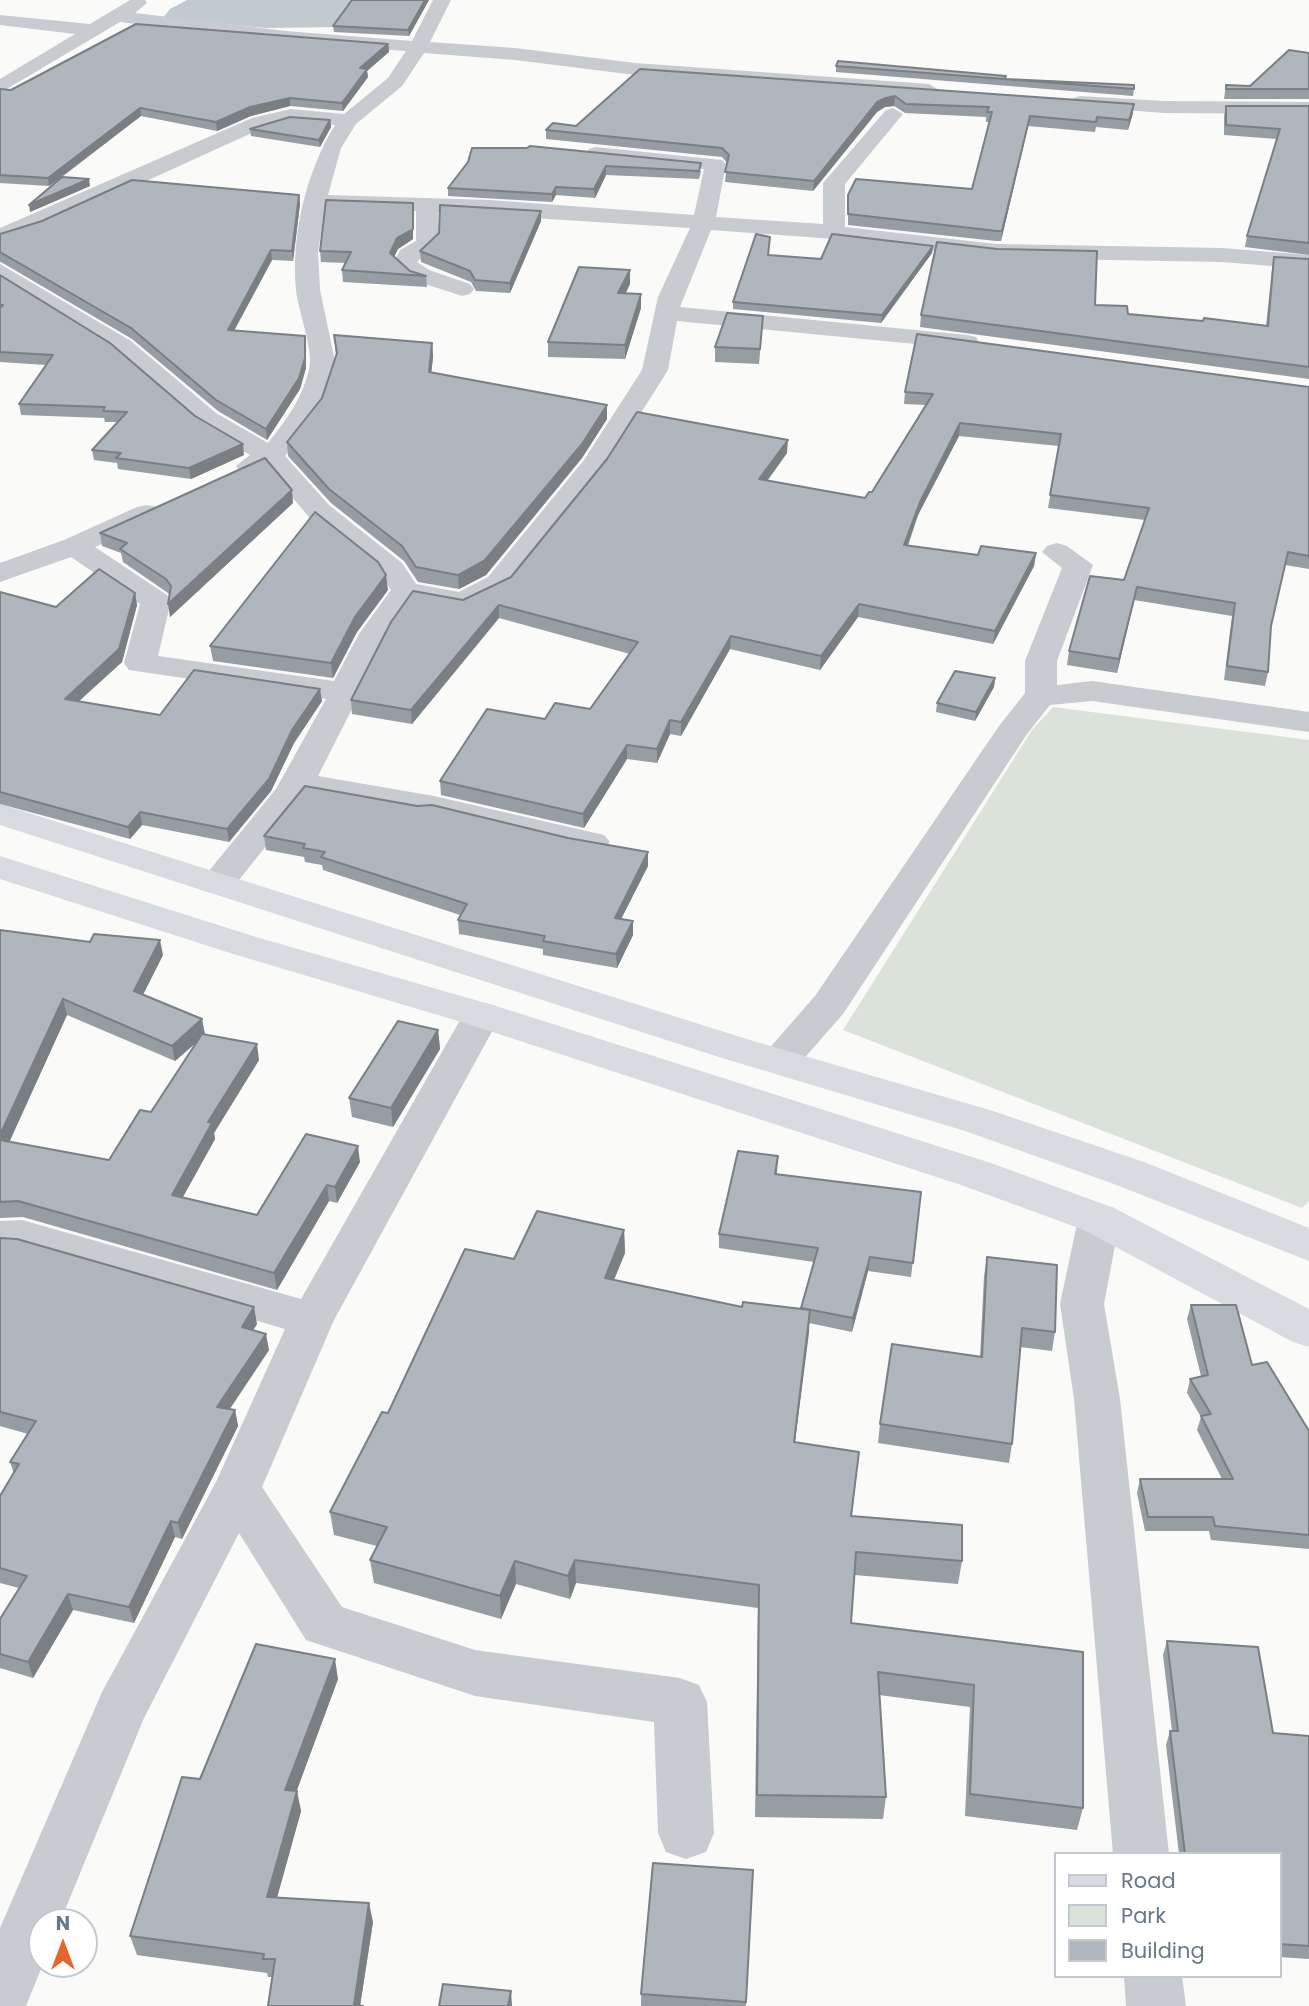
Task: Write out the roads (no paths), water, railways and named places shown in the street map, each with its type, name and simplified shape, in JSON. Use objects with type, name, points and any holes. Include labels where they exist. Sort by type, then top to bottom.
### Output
[{"type":"main road","points":[[0,814],[1016,1134],[1129,1173],[1309,1245]]},
{"type":"main road","points":[[0,867],[243,945],[482,1015],[976,1174],[1099,1219],[1309,1330]]},
{"type":"street","points":[[0,87],[143,0]]},
{"type":"street","points":[[222,478],[271,456],[308,411],[323,366],[308,290],[307,251],[315,201],[331,148],[348,120],[395,82],[419,46],[442,0]]},
{"type":"street","points":[[118,16],[286,37],[515,54],[635,69],[809,79],[943,92]]},
{"type":"street","points":[[0,20],[93,30]]},
{"type":"street","points":[[1062,100],[1164,107],[1309,108]]},
{"type":"street","points":[[834,232],[834,183],[893,114]]},
{"type":"street","points":[[0,235],[36,223],[260,122],[292,115],[348,120]]},
{"type":"street","points":[[0,271],[122,346],[207,419],[271,456],[319,511],[392,569],[406,592],[463,602],[499,583],[595,464],[655,370],[670,291],[704,222],[713,189],[715,164],[574,150]]},
{"type":"street","points":[[315,201],[427,204],[704,222],[834,232],[996,251],[1140,252],[1309,262]]},
{"type":"street","points":[[427,204],[429,239],[423,249],[408,255],[405,264],[421,275],[462,289]]},
{"type":"street","points":[[667,313],[994,345]]},
{"type":"street","points":[[0,573],[74,546],[173,501]]},
{"type":"street","points":[[74,546],[156,601],[153,621],[139,663],[348,692]]},
{"type":"street","points":[[1041,696],[1041,661],[1078,565],[1057,552]]},
{"type":"street","points":[[218,883],[298,783],[348,692],[362,657],[406,592]]},
{"type":"street","points":[[780,1061],[829,1005],[1011,733],[1030,706],[1041,696],[1092,691],[1309,722]]},
{"type":"street","points":[[298,783],[434,806],[592,842]]},
{"type":"street","points":[[0,1997],[121,1709],[237,1489],[312,1320],[482,1015]]},
{"type":"street","points":[[1099,1219],[1082,1304],[1097,1399],[1141,1852]]},
{"type":"street","points":[[0,1237],[22,1236],[312,1320]]},
{"type":"street","points":[[237,1489],[324,1624],[475,1673],[680,1702],[686,1833]]},
{"type":"street","points":[[1153,1978],[1156,2006]]}]
